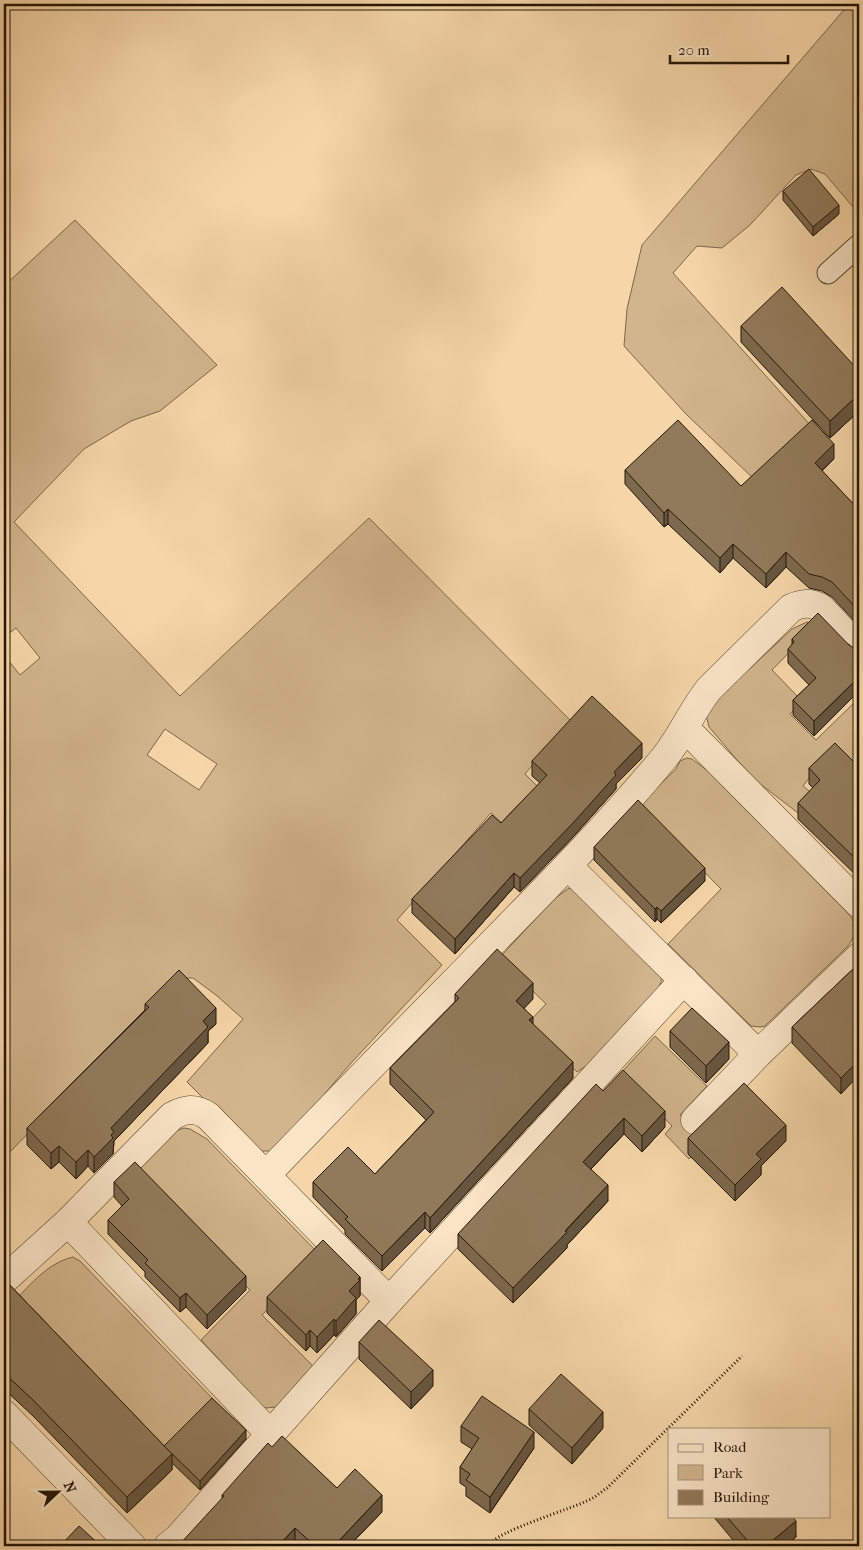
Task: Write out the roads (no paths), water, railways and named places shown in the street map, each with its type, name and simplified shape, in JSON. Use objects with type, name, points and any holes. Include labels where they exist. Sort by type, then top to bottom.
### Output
[{"type":"street","points":[[266,1175],[568,866],[664,758],[686,728],[698,702],[791,608],[798,604],[814,604],[859,648]]},
{"type":"street","points":[[686,728],[859,904]]},
{"type":"street","points":[[568,866],[758,1054]]},
{"type":"street","points":[[695,1120],[758,1054],[859,958]]},
{"type":"street","points":[[168,1546],[178,1538],[389,1301],[684,980]]},
{"type":"street","points":[[4,1280],[68,1222],[172,1116],[190,1109],[200,1111],[208,1116],[389,1301]]},
{"type":"street","points":[[68,1222],[270,1435]]},
{"type":"street","points":[[4,1414],[132,1546]]},
{"type":"lane","points":[[828,273],[859,245]]}]
